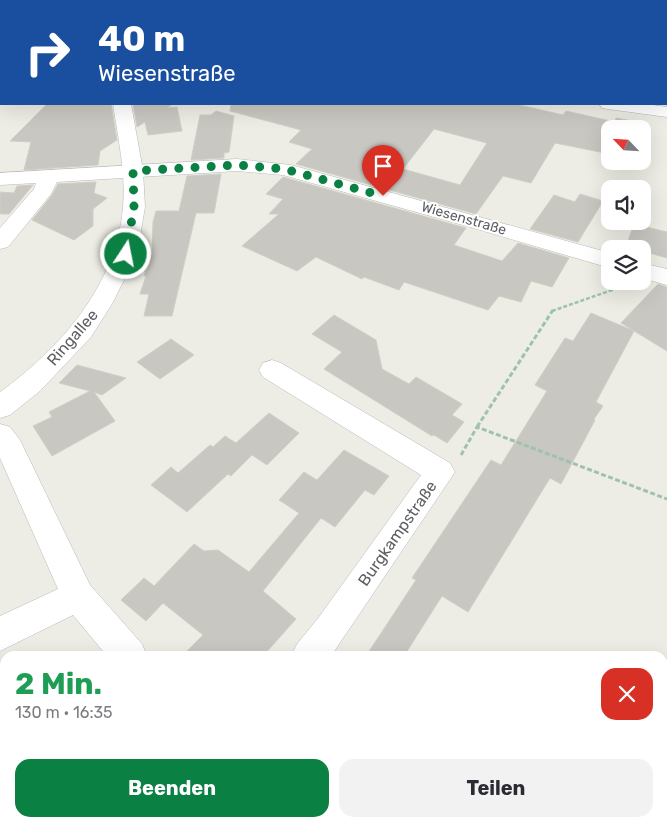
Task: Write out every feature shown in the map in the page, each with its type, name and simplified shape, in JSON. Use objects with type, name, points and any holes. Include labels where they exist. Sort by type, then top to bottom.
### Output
[{"type":"street","name":"Ringallee","points":[[0,407],[31,384],[82,331],[100,304],[126,254],[134,207],[133,171],[122,105]]},
{"type":"street","points":[[633,105],[667,112]]},
{"type":"street","name":"Wiesenstraße","points":[[0,179],[237,165],[284,169],[601,257]]},
{"type":"street","points":[[0,242],[44,190],[48,177]]},
{"type":"street","points":[[651,273],[667,277]]},
{"type":"street","name":"Burgkampstraße","points":[[272,370],[440,472],[331,629],[313,651]]},
{"type":"street","points":[[0,435],[10,448],[78,596],[126,651]]},
{"type":"street","points":[[0,634],[78,596]]},
{"type":"path","points":[[440,472],[456,465],[477,427],[553,309],[612,290]]},
{"type":"path","points":[[477,427],[667,499]]},
{"type":"building","points":[[46,105],[111,105],[117,140],[100,151],[98,165],[24,170],[31,142],[10,141]]},
{"type":"building","points":[[133,105],[172,105],[167,108],[177,107],[182,131],[148,135],[145,122],[137,127]]},
{"type":"building","points":[[231,105],[519,105],[563,115],[566,111],[606,120],[601,120],[601,152],[555,143],[531,183],[503,176],[476,214],[296,164],[312,149],[289,142],[301,130],[230,111]],"holes":[[[434,129],[487,143],[460,185],[403,169]]]},
{"type":"building","points":[[216,111],[234,116],[229,152],[224,153],[224,158],[191,160],[200,115],[211,115]]},
{"type":"building","points":[[221,174],[214,213],[196,213],[172,316],[144,316],[149,294],[140,294],[152,255],[153,222],[156,211],[179,211],[187,176]]},
{"type":"building","points":[[283,177],[466,228],[454,245],[502,261],[518,243],[569,258],[552,287],[531,281],[521,302],[499,296],[488,310],[404,282],[399,290],[364,277],[362,279],[316,257],[297,271],[242,246],[279,214],[269,214],[283,199],[266,194]]},
{"type":"building","points":[[96,182],[94,193],[107,198],[93,209],[93,226],[74,240],[32,220],[52,195],[58,184]]},
{"type":"building","points":[[33,185],[9,214],[0,214],[0,192],[14,193],[17,186]]},
{"type":"building","points":[[580,194],[601,200],[601,204],[578,242],[530,229],[554,195],[575,202]]},
{"type":"building","points":[[651,228],[667,232],[667,258],[651,254],[651,240],[628,240],[632,230],[651,230]]},
{"type":"building","points":[[658,284],[667,287],[667,351],[621,323]]},
{"type":"building","points":[[591,313],[634,331],[596,402],[603,406],[594,419],[561,484],[550,478],[468,612],[442,596],[407,651],[369,651],[416,580],[412,578],[491,460],[501,465],[547,391],[535,385],[565,338],[573,341]]},
{"type":"building","points":[[334,315],[376,340],[382,369],[409,384],[416,377],[462,404],[452,415],[464,422],[447,443],[434,435],[432,436],[324,369],[342,352],[312,334]]},
{"type":"building","points":[[171,339],[194,355],[160,379],[137,362]]},
{"type":"building","points":[[77,365],[126,378],[102,395],[94,392],[115,421],[52,456],[33,426],[52,417],[49,412],[90,391],[59,383]]},
{"type":"building","points":[[269,413],[299,433],[267,465],[252,455],[231,476],[228,474],[187,512],[151,485],[171,467],[178,473],[210,445],[213,447],[225,436],[236,443]]},
{"type":"building","points":[[344,450],[389,476],[374,495],[365,490],[335,527],[321,518],[263,591],[296,619],[267,651],[187,651],[203,635],[163,603],[146,621],[121,600],[144,578],[154,586],[194,544],[204,551],[218,550],[249,572],[299,513],[279,500],[304,472],[317,480]]},
{"type":"route","points":[[126,254],[134,207],[133,171],[237,165],[284,169],[383,196]]}]
